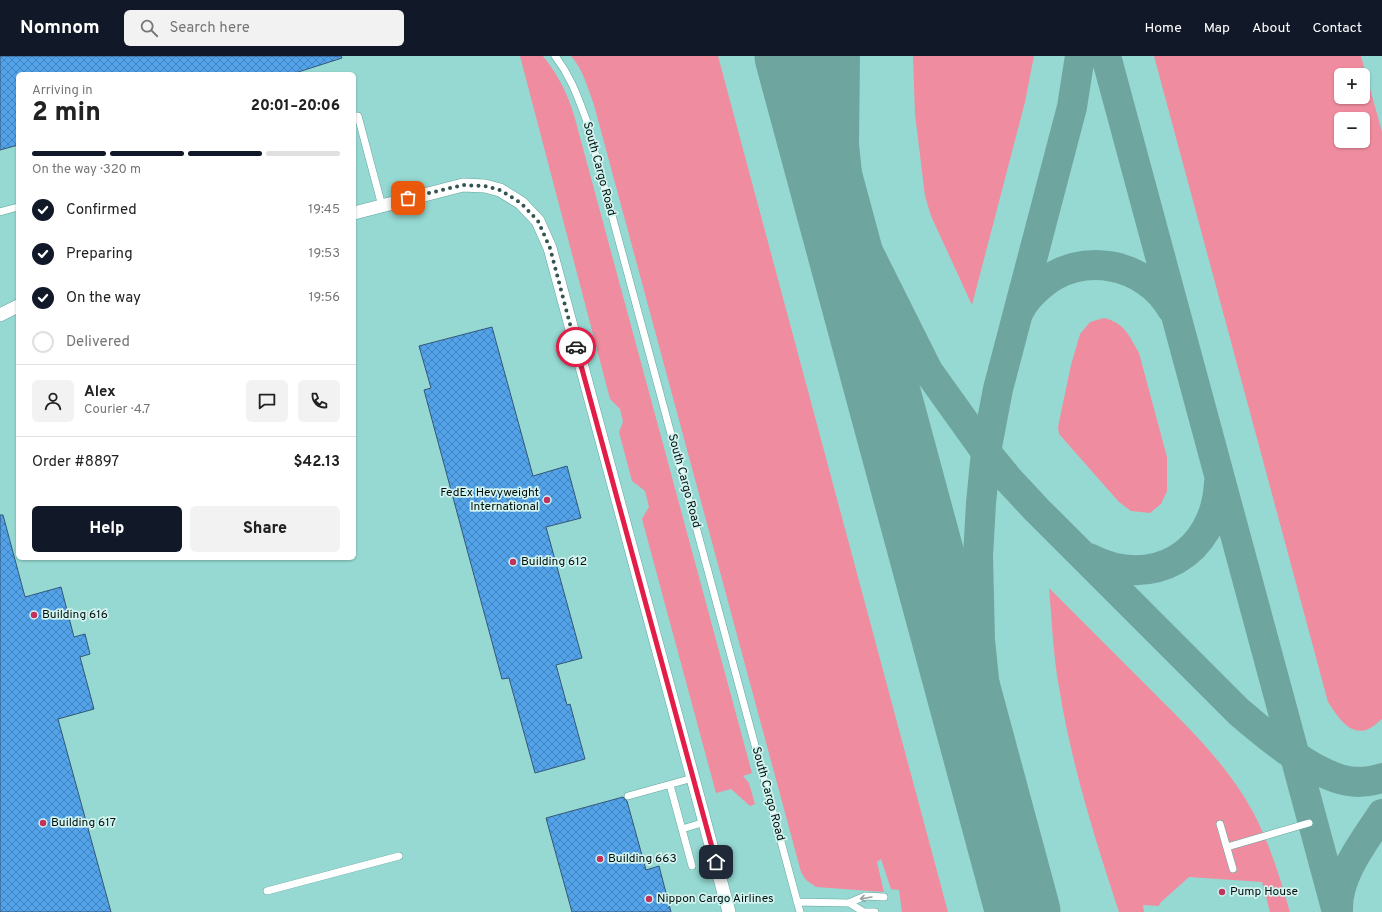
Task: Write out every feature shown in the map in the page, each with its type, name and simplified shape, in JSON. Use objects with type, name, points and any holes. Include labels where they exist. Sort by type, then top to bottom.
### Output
[{"type":"street","points":[[356,212],[463,185],[485,186],[500,190],[521,203],[538,221],[550,248],[729,912]]},
{"type":"street","points":[[0,315],[16,307]]},
{"type":"lane","name":"South Cargo Road","points":[[555,56],[566,71],[577,94],[586,119],[800,912]]},
{"type":"lane","points":[[356,116],[358,116],[382,206]]},
{"type":"lane","points":[[0,212],[16,208]]},
{"type":"lane","points":[[628,796],[693,778]]},
{"type":"lane","points":[[670,785],[692,866]]},
{"type":"lane","points":[[682,829],[705,822]]},
{"type":"lane","points":[[1227,847],[1309,823]]},
{"type":"lane","points":[[1220,824],[1233,869]]},
{"type":"lane","points":[[266,891],[399,856]]},
{"type":"lane","points":[[797,902],[848,903],[865,896],[884,897]]},
{"type":"lane","points":[[848,903],[864,912],[875,912]]},
{"type":"shaded area","points":[[520,56],[543,56],[562,84],[574,115],[752,773],[743,776],[749,783],[755,804],[750,806],[731,789],[716,793],[642,519],[649,507],[645,491],[632,481],[619,432],[623,422],[620,409],[610,399]]},
{"type":"shaded area","points":[[571,56],[718,56],[948,912],[902,912],[899,890],[891,889],[881,859],[877,862],[884,892],[816,887],[806,880],[801,872],[594,105],[582,73]]},
{"type":"shaded area","points":[[913,56],[1034,56],[1025,102],[972,305],[931,216],[925,196],[915,114]]},
{"type":"shaded area","points":[[1154,56],[1361,56],[1364,68],[1334,68],[1334,104],[1370,104],[1370,89],[1382,132],[1382,719],[1372,727],[1360,731],[1348,727],[1335,713],[1328,702]]},
{"type":"shaded area","points":[[1104,318],[1117,323],[1126,331],[1139,353],[1167,457],[1167,491],[1161,504],[1150,513],[1131,511],[1119,502],[1059,434],[1058,427],[1071,365],[1080,334],[1090,322]]},
{"type":"shaded area","points":[[1049,588],[1182,721],[1208,749],[1232,779],[1253,812],[1265,836],[1290,912],[1270,912],[1262,882],[1189,877],[1160,903],[1159,906],[1143,905],[1144,912],[1119,912],[1093,829],[1070,744],[1057,675]]},
{"type":"building","points":[[0,56],[341,56],[342,58],[298,72],[16,72],[16,146],[0,150]]},
{"type":"building","name":"Building 612","points":[[492,327],[533,476],[567,466],[581,518],[546,527],[582,658],[556,665],[567,705],[570,704],[585,759],[535,773],[509,678],[502,679],[424,390],[431,388],[419,346]]},
{"type":"building","points":[[0,515],[3,515],[25,597],[61,587],[74,637],[85,634],[90,654],[80,657],[94,709],[58,719],[111,912],[0,912]]},
{"type":"building","name":"Building 663","points":[[623,797],[627,801],[646,870],[659,866],[671,912],[572,912],[546,818]]},
{"type":"taxiway","points":[[794,56],[823,148],[855,225],[928,371],[986,452],[1009,480],[1037,510],[1239,712],[1262,732],[1305,763],[1334,777],[1357,782],[1382,778]]},
{"type":"taxiway","points":[[845,56],[844,144],[848,184]]},
{"type":"taxiway","points":[[1025,912],[991,748],[980,640],[978,556],[981,503],[986,452],[998,389],[1072,107],[1080,56]]},
{"type":"taxiway","points":[[1106,56],[1337,912]]},
{"type":"taxiway","points":[[859,255],[887,409]]},
{"type":"taxiway","points":[[1020,310],[1034,291],[1056,275],[1074,268],[1092,265],[1111,266],[1129,272],[1146,281],[1160,293],[1172,309]]},
{"type":"taxiway","points":[[1089,558],[1113,567],[1135,570],[1157,567],[1176,559],[1193,546],[1206,529],[1215,507],[1219,482]]},
{"type":"taxiway","points":[[1338,910],[1342,884],[1347,872],[1360,847],[1382,814]]},
{"type":"runway","points":[[792,56],[1023,912]]},
{"type":"way so far","points":[[408,198],[463,185],[485,186],[500,190],[521,203],[538,221],[550,248],[576,347]]},
{"type":"place","name":"FedEx Hevyweight International","points":[[547,500]]},
{"type":"place","name":"Building 612","points":[[513,562]]},
{"type":"place","name":"Building 616","points":[[34,615]]},
{"type":"place","name":"Building 617","points":[[43,823]]},
{"type":"place","name":"Building 663","points":[[600,859]]},
{"type":"place","name":"Pump House","points":[[1222,892]]},
{"type":"place","name":"Nippon Cargo Airlines","points":[[649,899]]},
{"type":"route","points":[[576,347],[716,862]]}]
